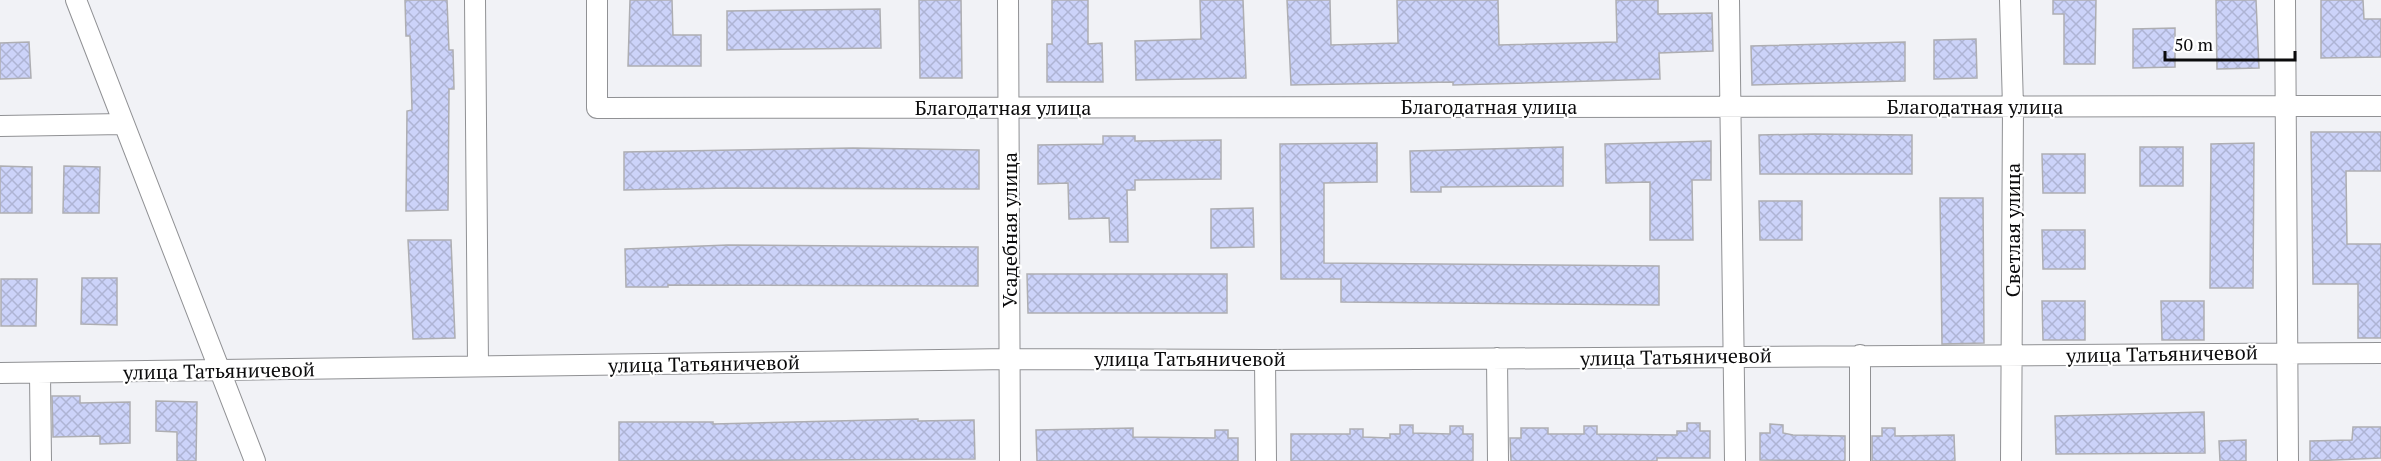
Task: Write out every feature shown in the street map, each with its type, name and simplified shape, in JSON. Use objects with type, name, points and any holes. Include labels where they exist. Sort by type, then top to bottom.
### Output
[{"type":"street","points":[[76,0],[255,461]]},
{"type":"street","points":[[475,0],[478,366]]},
{"type":"street","name":"Благодатная улица","points":[[597,0],[597,108],[2381,106]]},
{"type":"street","name":"Усадебная улица","points":[[1008,0],[1011,461]]},
{"type":"street","points":[[1730,0],[1735,461]]},
{"type":"street","name":"Светлая улица","points":[[2010,0],[2013,107],[2011,461]]},
{"type":"street","points":[[2285,0],[2288,461]]},
{"type":"street","points":[[0,126],[123,124]]},
{"type":"street","name":"улица Татьяничевой","points":[[0,373],[1010,358],[1265,360],[2381,353]]},
{"type":"street","points":[[1860,355],[1860,461]]},
{"type":"street","points":[[1497,358],[1498,461]]},
{"type":"street","points":[[1265,360],[1266,461]]},
{"type":"street","points":[[40,374],[41,461]]},
{"type":"building","points":[[405,0],[447,0],[449,50],[453,50],[454,89],[449,89],[448,210],[406,211],[407,111],[412,110],[410,36],[406,36]]},
{"type":"building","points":[[630,0],[672,0],[673,35],[701,35],[701,66],[628,66]]},
{"type":"building","points":[[919,0],[961,0],[962,78],[920,78]]},
{"type":"building","points":[[1052,0],[1088,0],[1088,44],[1102,43],[1103,82],[1047,82],[1047,44],[1052,44]]},
{"type":"building","points":[[1200,0],[1243,0],[1246,78],[1136,80],[1135,41],[1201,39]]},
{"type":"building","points":[[1287,0],[1330,0],[1331,45],[1398,43],[1397,0],[1498,0],[1499,45],[1617,42],[1616,0],[1658,0],[1658,14],[1712,13],[1713,51],[1659,53],[1660,79],[1453,85],[1453,82],[1291,85]]},
{"type":"building","points":[[2053,0],[2096,0],[2095,64],[2064,64],[2064,14],[2053,14]]},
{"type":"building","points":[[2216,0],[2256,0],[2259,68],[2217,69]]},
{"type":"building","points":[[2321,0],[2363,0],[2364,19],[2381,19],[2381,57],[2321,58]]},
{"type":"building","points":[[880,9],[881,48],[727,50],[727,11]]},
{"type":"building","points":[[2175,28],[2175,67],[2133,68],[2133,29]]},
{"type":"building","points":[[1976,39],[1977,78],[1934,79],[1934,40]]},
{"type":"building","points":[[29,42],[31,78],[0,79],[0,43]]},
{"type":"building","points":[[1905,42],[1905,81],[1752,85],[1751,46]]},
{"type":"building","points":[[2311,132],[2381,132],[2381,171],[2346,171],[2347,244],[2381,244],[2381,338],[2358,338],[2358,284],[2313,284]]},
{"type":"building","points":[[1759,135],[1912,135],[1912,174],[1760,174]]},
{"type":"building","points":[[1103,136],[1135,136],[1135,141],[1221,140],[1221,179],[1135,180],[1135,190],[1127,190],[1128,242],[1110,242],[1109,218],[1069,219],[1068,183],[1038,184],[1038,145],[1103,144]]},
{"type":"building","points":[[1711,141],[1711,180],[1692,180],[1693,240],[1650,240],[1650,182],[1606,183],[1605,144]]},
{"type":"building","points":[[1377,143],[1377,182],[1324,183],[1324,263],[1659,266],[1659,305],[1341,302],[1341,279],[1281,279],[1280,144]]},
{"type":"building","points":[[2254,143],[2253,288],[2210,288],[2211,144]]},
{"type":"building","points":[[1563,147],[1563,186],[1441,187],[1441,192],[1411,192],[1410,151]]},
{"type":"building","points":[[2140,147],[2183,147],[2183,186],[2140,186]]},
{"type":"building","points":[[853,148],[979,150],[979,189],[624,190],[624,152]]},
{"type":"building","points":[[2042,154],[2085,154],[2085,193],[2043,193]]},
{"type":"building","points":[[0,166],[32,167],[32,213],[0,213]]},
{"type":"building","points":[[64,166],[100,167],[99,213],[63,213]]},
{"type":"building","points":[[1940,198],[1983,198],[1984,343],[1942,344]]},
{"type":"building","points":[[1759,201],[1802,201],[1802,240],[1760,240]]},
{"type":"building","points":[[1253,208],[1254,247],[1211,248],[1211,209]]},
{"type":"building","points":[[2042,230],[2085,230],[2085,269],[2043,269]]},
{"type":"building","points":[[408,240],[451,240],[455,338],[413,339]]},
{"type":"building","points":[[728,245],[978,247],[978,286],[668,285],[668,287],[626,287],[625,249]]},
{"type":"building","points":[[1027,274],[1227,274],[1227,313],[1028,313]]},
{"type":"building","points":[[82,278],[117,278],[117,325],[81,324]]},
{"type":"building","points":[[1,279],[37,279],[36,326],[1,326]]},
{"type":"building","points":[[2042,301],[2085,301],[2085,340],[2043,340]]},
{"type":"building","points":[[2161,301],[2204,301],[2204,340],[2162,340]]},
{"type":"building","points":[[52,396],[80,396],[80,403],[130,402],[130,443],[100,444],[100,436],[53,437]]},
{"type":"building","points":[[156,401],[197,402],[196,461],[177,461],[177,432],[156,431]]},
{"type":"building","points":[[2204,412],[2205,453],[2056,454],[2055,416]]},
{"type":"building","points":[[918,419],[918,421],[974,420],[975,459],[619,461],[619,422],[713,422],[713,424]]},
{"type":"building","points":[[1687,423],[1700,423],[1700,431],[1710,431],[1710,458],[1657,458],[1657,461],[1511,461],[1510,438],[1521,438],[1521,428],[1548,428],[1548,434],[1584,434],[1584,426],[1597,426],[1597,434],[1677,435],[1677,431],[1687,431]]},
{"type":"building","points":[[1770,424],[1783,425],[1783,433],[1793,435],[1845,436],[1845,461],[1760,460],[1760,433],[1770,433]]},
{"type":"building","points":[[1400,425],[1413,425],[1413,433],[1450,434],[1450,426],[1463,426],[1463,434],[1473,434],[1473,461],[1291,461],[1291,434],[1350,434],[1350,429],[1363,429],[1363,437],[1390,438],[1390,434],[1400,434]]},
{"type":"building","points":[[2353,427],[2381,427],[2381,458],[2310,461],[2310,441],[2352,440]]},
{"type":"building","points":[[1133,428],[1133,437],[1215,438],[1215,430],[1228,430],[1228,438],[1238,438],[1238,461],[1037,461],[1036,430]]},
{"type":"building","points":[[1882,428],[1895,428],[1895,436],[1954,435],[1955,461],[1872,461],[1872,436],[1882,436]]},
{"type":"building","points":[[2246,440],[2246,461],[2220,461],[2219,441]]}]
